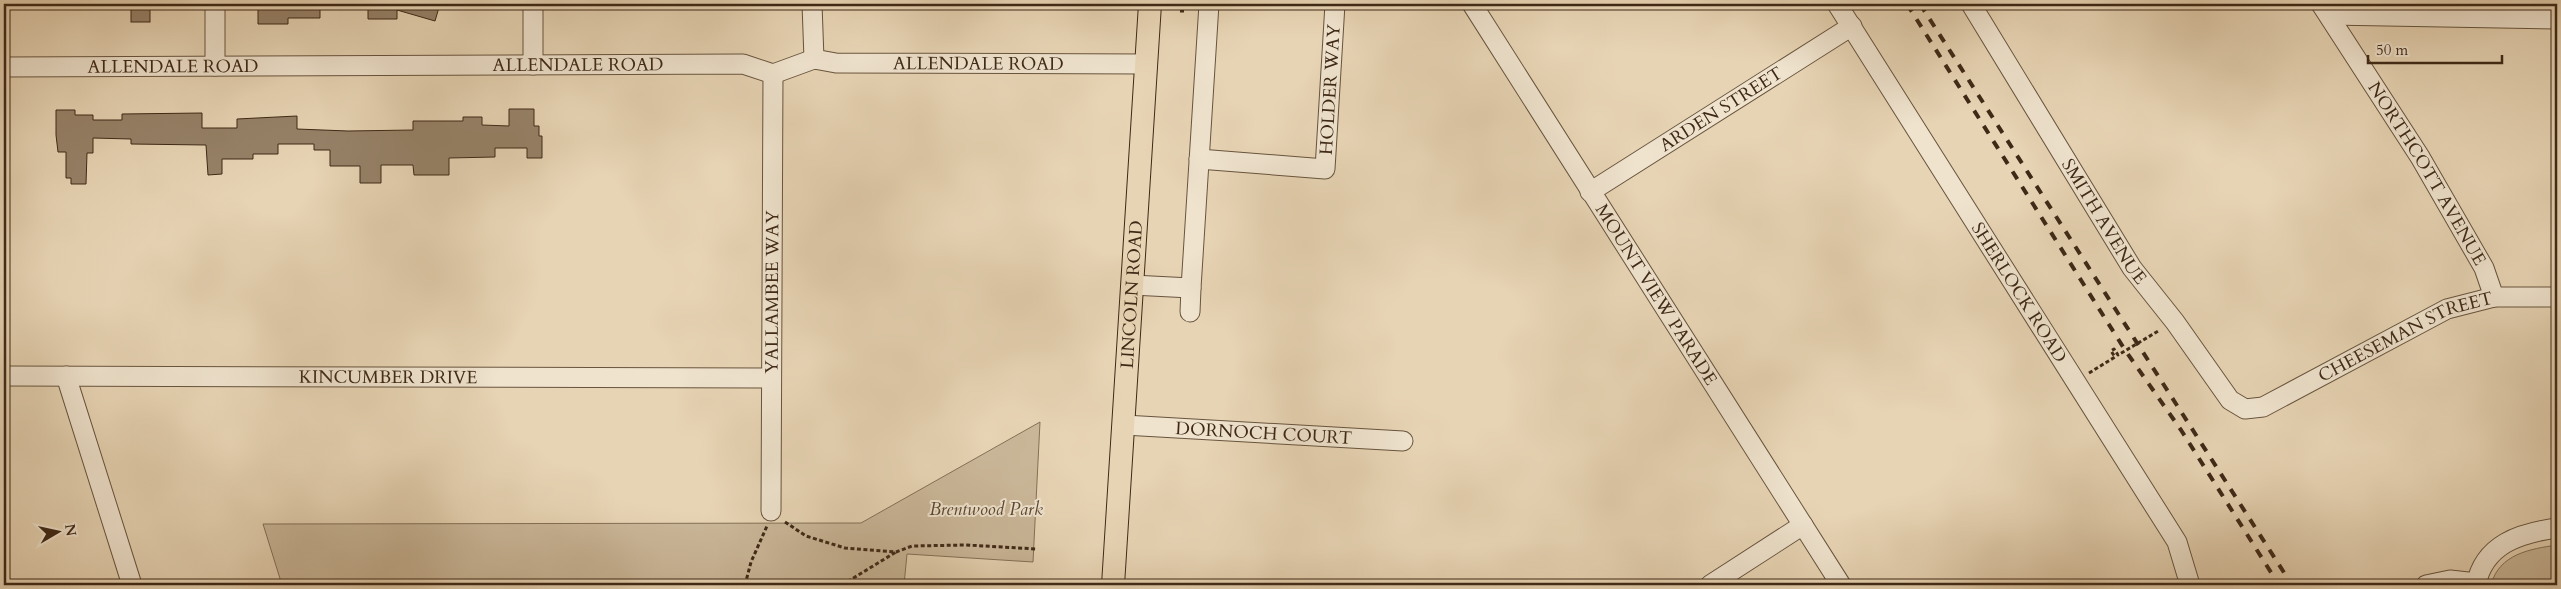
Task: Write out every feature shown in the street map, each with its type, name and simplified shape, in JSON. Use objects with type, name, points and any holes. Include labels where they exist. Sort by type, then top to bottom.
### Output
[{"type":"main road","name":"LINCOLN ROAD","points":[[1113,585],[1150,4]]},
{"type":"street","points":[[215,4],[215,66]]},
{"type":"street","points":[[533,4],[533,65]]},
{"type":"street","points":[[812,4],[814,59]]},
{"type":"street","points":[[1190,312],[1208,4]]},
{"type":"street","name":"HOLDER WAY","points":[[1199,159],[1325,169],[1335,4]]},
{"type":"street","name":"MOUNT VIEW PARADE","points":[[1472,4],[1841,585]]},
{"type":"street","name":"SHERLOCK ROAD","points":[[1837,4],[2177,542],[2190,585]]},
{"type":"street","name":"SMITH AVENUE","points":[[1971,4],[2132,268],[2175,322],[2230,400],[2245,409],[2263,407]]},
{"type":"street","points":[[2325,10],[2557,20]]},
{"type":"street","name":"NORTHCOTT AVENUE","points":[[2325,10],[2420,156],[2484,268],[2494,298]]},
{"type":"street","name":"ARDEN STREET","points":[[1590,192],[1852,26]]},
{"type":"street","name":"ALLENDALE ROAD","points":[[4,67],[743,64],[773,74],[814,59],[836,63],[1146,64]]},
{"type":"street","name":"YALLAMBEE WAY","points":[[771,511],[773,74]]},
{"type":"street","points":[[1132,285],[1191,288]]},
{"type":"street","name":"CHEESEMAN STREET","points":[[2263,407],[2447,310],[2494,298],[2557,297]]},
{"type":"street","name":"KINCUMBER DRIVE","points":[[4,376],[771,378]]},
{"type":"street","points":[[66,376],[132,585]]},
{"type":"street","name":"DORNOCH COURT","points":[[1124,425],[1403,441]]},
{"type":"street","points":[[1710,585],[1803,525]]},
{"type":"street","points":[[2426,585],[2450,580],[2476,584],[2485,562],[2508,541],[2528,533],[2557,528]]},
{"type":"path","points":[[2076,381],[2115,357],[2111,351],[2114,349],[2118,355],[2175,322]]},
{"type":"path","points":[[745,585],[751,562],[765,534],[771,511],[806,536],[845,548],[896,552]]},
{"type":"path","points":[[842,585],[896,552],[912,546],[1037,549]]},
{"type":"green space","name":"Brentwood Park","points":[[1040,422],[1033,562],[907,554],[904,585],[282,585],[263,524],[861,523]]},
{"type":"green space","points":[[2557,545],[2557,585],[2491,585],[2501,566],[2508,560],[2526,551]]},
{"type":"building","points":[[131,4],[150,4],[150,22],[131,22]]},
{"type":"building","points":[[258,4],[320,4],[320,18],[288,18],[288,24],[258,24]]},
{"type":"building","points":[[368,4],[440,4],[435,21],[397,10],[397,19],[368,19]]},
{"type":"building","points":[[509,109],[534,109],[534,126],[539,126],[539,136],[542,136],[542,158],[527,158],[527,148],[495,148],[495,157],[449,158],[449,175],[414,175],[413,165],[381,165],[381,183],[360,183],[360,166],[330,166],[330,150],[314,150],[314,144],[278,144],[278,154],[253,154],[253,159],[222,159],[222,174],[208,175],[206,145],[131,144],[131,139],[93,138],[93,153],[87,153],[86,184],[71,184],[71,178],[66,178],[66,152],[58,152],[56,135],[56,110],[75,110],[75,115],[93,115],[93,120],[122,120],[122,114],[202,113],[202,128],[237,128],[237,119],[297,116],[297,129],[348,131],[413,130],[413,121],[463,121],[463,117],[482,117],[482,125],[509,126]]},
{"type":"railway","points":[[1907,4],[2125,350],[2181,430],[2279,585]]},
{"type":"railway","points":[[1920,4],[2292,585]]}]
